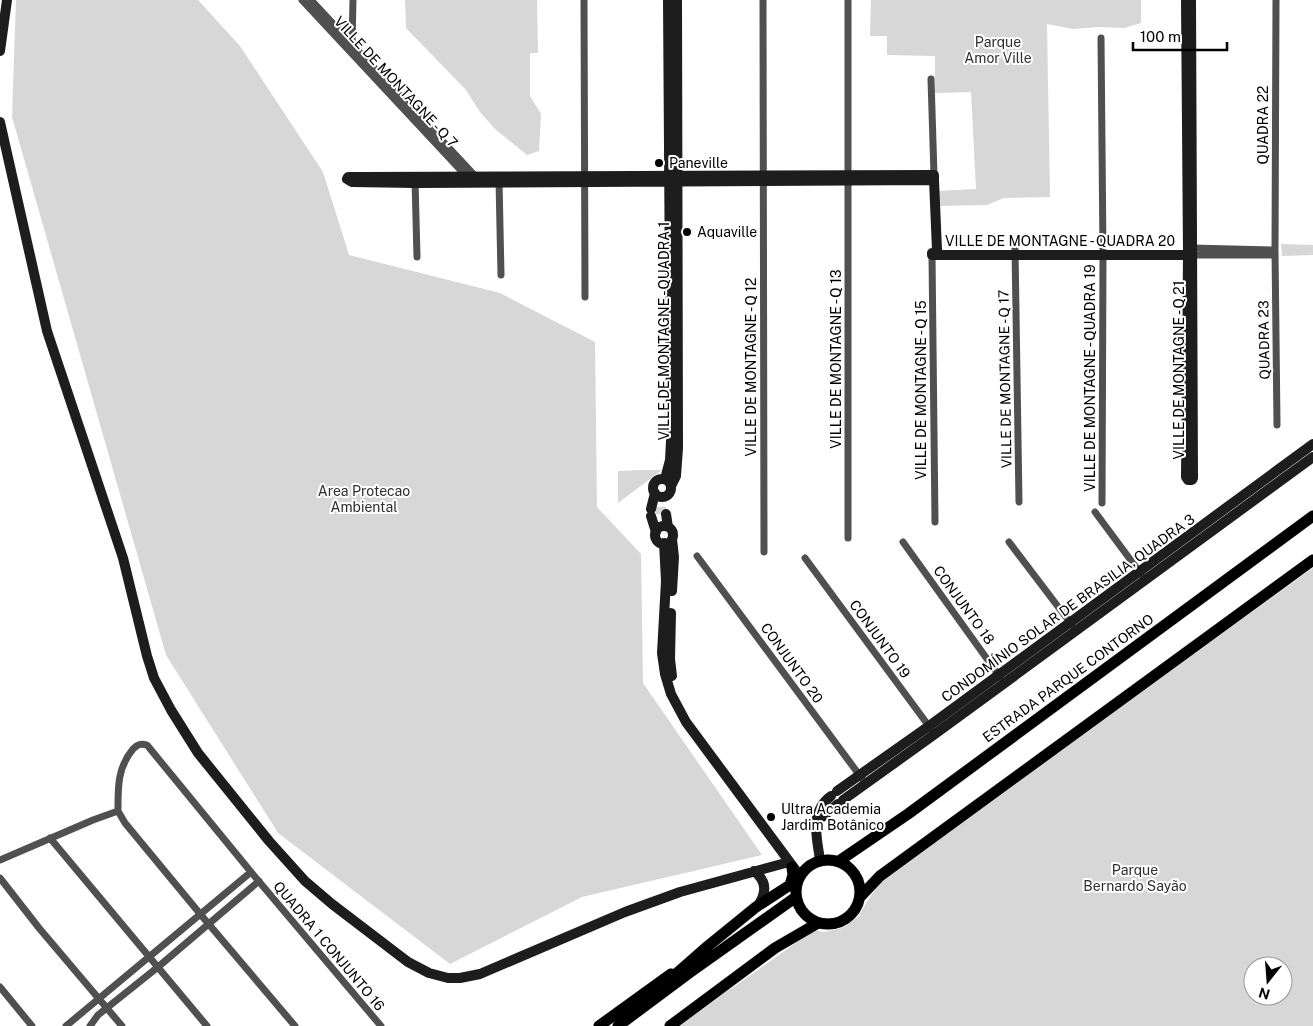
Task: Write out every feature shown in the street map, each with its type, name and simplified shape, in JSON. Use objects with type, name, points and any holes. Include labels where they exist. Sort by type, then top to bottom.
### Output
[{"type":"main road","name":"ESTRADA PARQUE CONTORNO","points":[[839,862],[1110,667],[1313,516]]},
{"type":"main road","points":[[794,868],[796,897],[803,913],[818,923],[831,924],[844,920],[854,911],[860,897],[880,876],[1313,560]]},
{"type":"main road","points":[[794,868],[808,866],[820,860],[839,862],[849,868],[856,876],[860,887],[860,897]]},
{"type":"main road","points":[[652,1001],[672,977],[691,960],[756,907],[790,885],[794,868]]},
{"type":"main road","points":[[618,1026],[796,897]]},
{"type":"main road","points":[[670,1026],[775,948],[818,923]]},
{"type":"main road","points":[[599,1026],[691,960]]},
{"type":"street","points":[[0,51],[7,0]]},
{"type":"street","name":"VILLE DE MONTAGNE - Q 7","points":[[302,0],[474,179]]},
{"type":"street","name":"VILLE DE MONTAGNE - Q 7","points":[[311,0],[474,179]]},
{"type":"street","points":[[351,52],[353,0]]},
{"type":"street","points":[[584,0],[585,297]]},
{"type":"street","points":[[668,0],[673,76]]},
{"type":"street","points":[[673,76],[677,0]]},
{"type":"street","name":"VILLE DE MONTAGNE - Q 12","points":[[763,0],[764,552]]},
{"type":"street","name":"VILLE DE MONTAGNE - Q 13","points":[[848,0],[848,538]]},
{"type":"street","name":"VILLE DE MONTAGNE - QUADRA 20","points":[[1186,0],[1190,251]]},
{"type":"street","name":"VILLE DE MONTAGNE - QUADRA 20","points":[[1190,251],[1192,0]]},
{"type":"street","name":"QUADRA 22","points":[[1275,252],[1276,0]]},
{"type":"street","name":"VILLE DE MONTAGNE - QUADRA 19","points":[[1101,38],[1103,251],[1102,503]]},
{"type":"street","name":"VILLE DE MONTAGNE - QUADRA 1","points":[[668,482],[674,388],[673,76]]},
{"type":"street","points":[[350,180],[763,179],[933,176],[931,79]]},
{"type":"street","points":[[0,124],[48,331],[123,558],[137,622],[154,678],[175,718],[198,753],[269,841],[305,881],[408,962],[438,976],[460,978],[480,974],[625,912],[680,892],[754,871],[794,868]]},
{"type":"street","name":"VILLE DE MONTAGNE - QUADRA 20","points":[[933,176],[934,254],[1190,251]]},
{"type":"street","points":[[499,179],[500,275]]},
{"type":"street","points":[[415,180],[417,257]]},
{"type":"street","points":[[1190,251],[1275,252]]},
{"type":"street","name":"VILLE DE MONTAGNE - Q 21","points":[[1187,478],[1192,480],[1193,478],[1190,251]]},
{"type":"street","name":"VILLE DE MONTAGNE - Q 17","points":[[1016,252],[1019,502]]},
{"type":"street","name":"QUADRA 23","points":[[1275,252],[1277,425]]},
{"type":"street","name":"VILLE DE MONTAGNE - Q 15","points":[[934,254],[934,522]]},
{"type":"street","name":"CONDOMÍNIO SOLAR DE BRASILIA, QUADRA 3","points":[[1254,494],[1313,444]]},
{"type":"street","name":"CONDOMÍNIO SOLAR DE BRASILIA, QUADRA 3","points":[[820,860],[816,822],[822,804],[837,798],[1254,494],[1313,456]]},
{"type":"street","points":[[662,528],[660,506],[670,492],[668,482],[662,479],[656,482],[653,487],[660,506],[662,528],[656,538],[658,541],[668,541]]},
{"type":"street","points":[[1095,512],[1142,576]]},
{"type":"street","points":[[662,528],[672,530],[668,541],[674,557],[670,619],[670,668],[682,705],[696,735],[794,868]]},
{"type":"street","name":"CONJUNTO 18","points":[[903,542],[1001,679]]},
{"type":"street","points":[[1009,542],[1073,627]]},
{"type":"street","name":"CONJUNTO 20","points":[[698,556],[862,780]]},
{"type":"street","name":"CONJUNTO 19","points":[[805,558],[932,730]]},
{"type":"street","name":"QUADRA 1 CONJUNTO 16","points":[[118,811],[118,786],[124,763],[136,746],[143,743],[150,748],[251,872],[381,1026]]},
{"type":"street","points":[[0,860],[118,811],[125,823],[201,915],[296,1026]]},
{"type":"street","points":[[50,838],[207,1026]]},
{"type":"street","points":[[754,871],[761,876],[764,889],[763,897],[756,907]]},
{"type":"street","points":[[67,1026],[251,872]]},
{"type":"street","points":[[0,878],[39,928],[122,1026]]},
{"type":"street","points":[[90,1026],[107,1008],[259,881]]},
{"type":"street","points":[[0,987],[32,1026]]},
{"type":"street","points":[[74,1020],[80,1025]]},
{"type":"green space","name":"Area Protecao Ambiental","points":[[16,0],[198,0],[240,46],[323,172],[349,255],[500,293],[595,342],[597,507],[641,554],[643,683],[762,855],[582,897],[450,964],[278,833],[166,655],[12,117]]},
{"type":"green space","points":[[405,0],[537,0],[538,53],[530,53],[530,96],[541,114],[539,151],[527,155],[495,129],[480,112],[466,90],[406,28]]},
{"type":"green space","name":"Parque Amor Ville","points":[[871,0],[1141,0],[1141,23],[1124,28],[1098,27],[1073,29],[1047,24],[1050,197],[1004,198],[987,205],[936,206],[936,191],[976,189],[971,92],[935,93],[935,56],[887,55],[887,36],[870,36]]},
{"type":"green space","points":[[1281,244],[1313,245],[1313,255],[1282,256]]},
{"type":"green space","points":[[662,470],[618,503],[618,471]]},
{"type":"green space","name":"Parque Bernardo Sayão","points":[[1313,568],[1313,1026],[669,1026],[718,990],[731,989],[814,930],[824,932],[842,928],[858,917],[886,875]]},
{"type":"tunnel","points":[[661,507],[661,514]]},
{"type":"place","name":"Paneville","points":[[659,163]]},
{"type":"place","name":"Aquaville","points":[[687,232]]},
{"type":"place","name":"Ultra Academia Jardim Botânico","points":[[771,817]]}]
